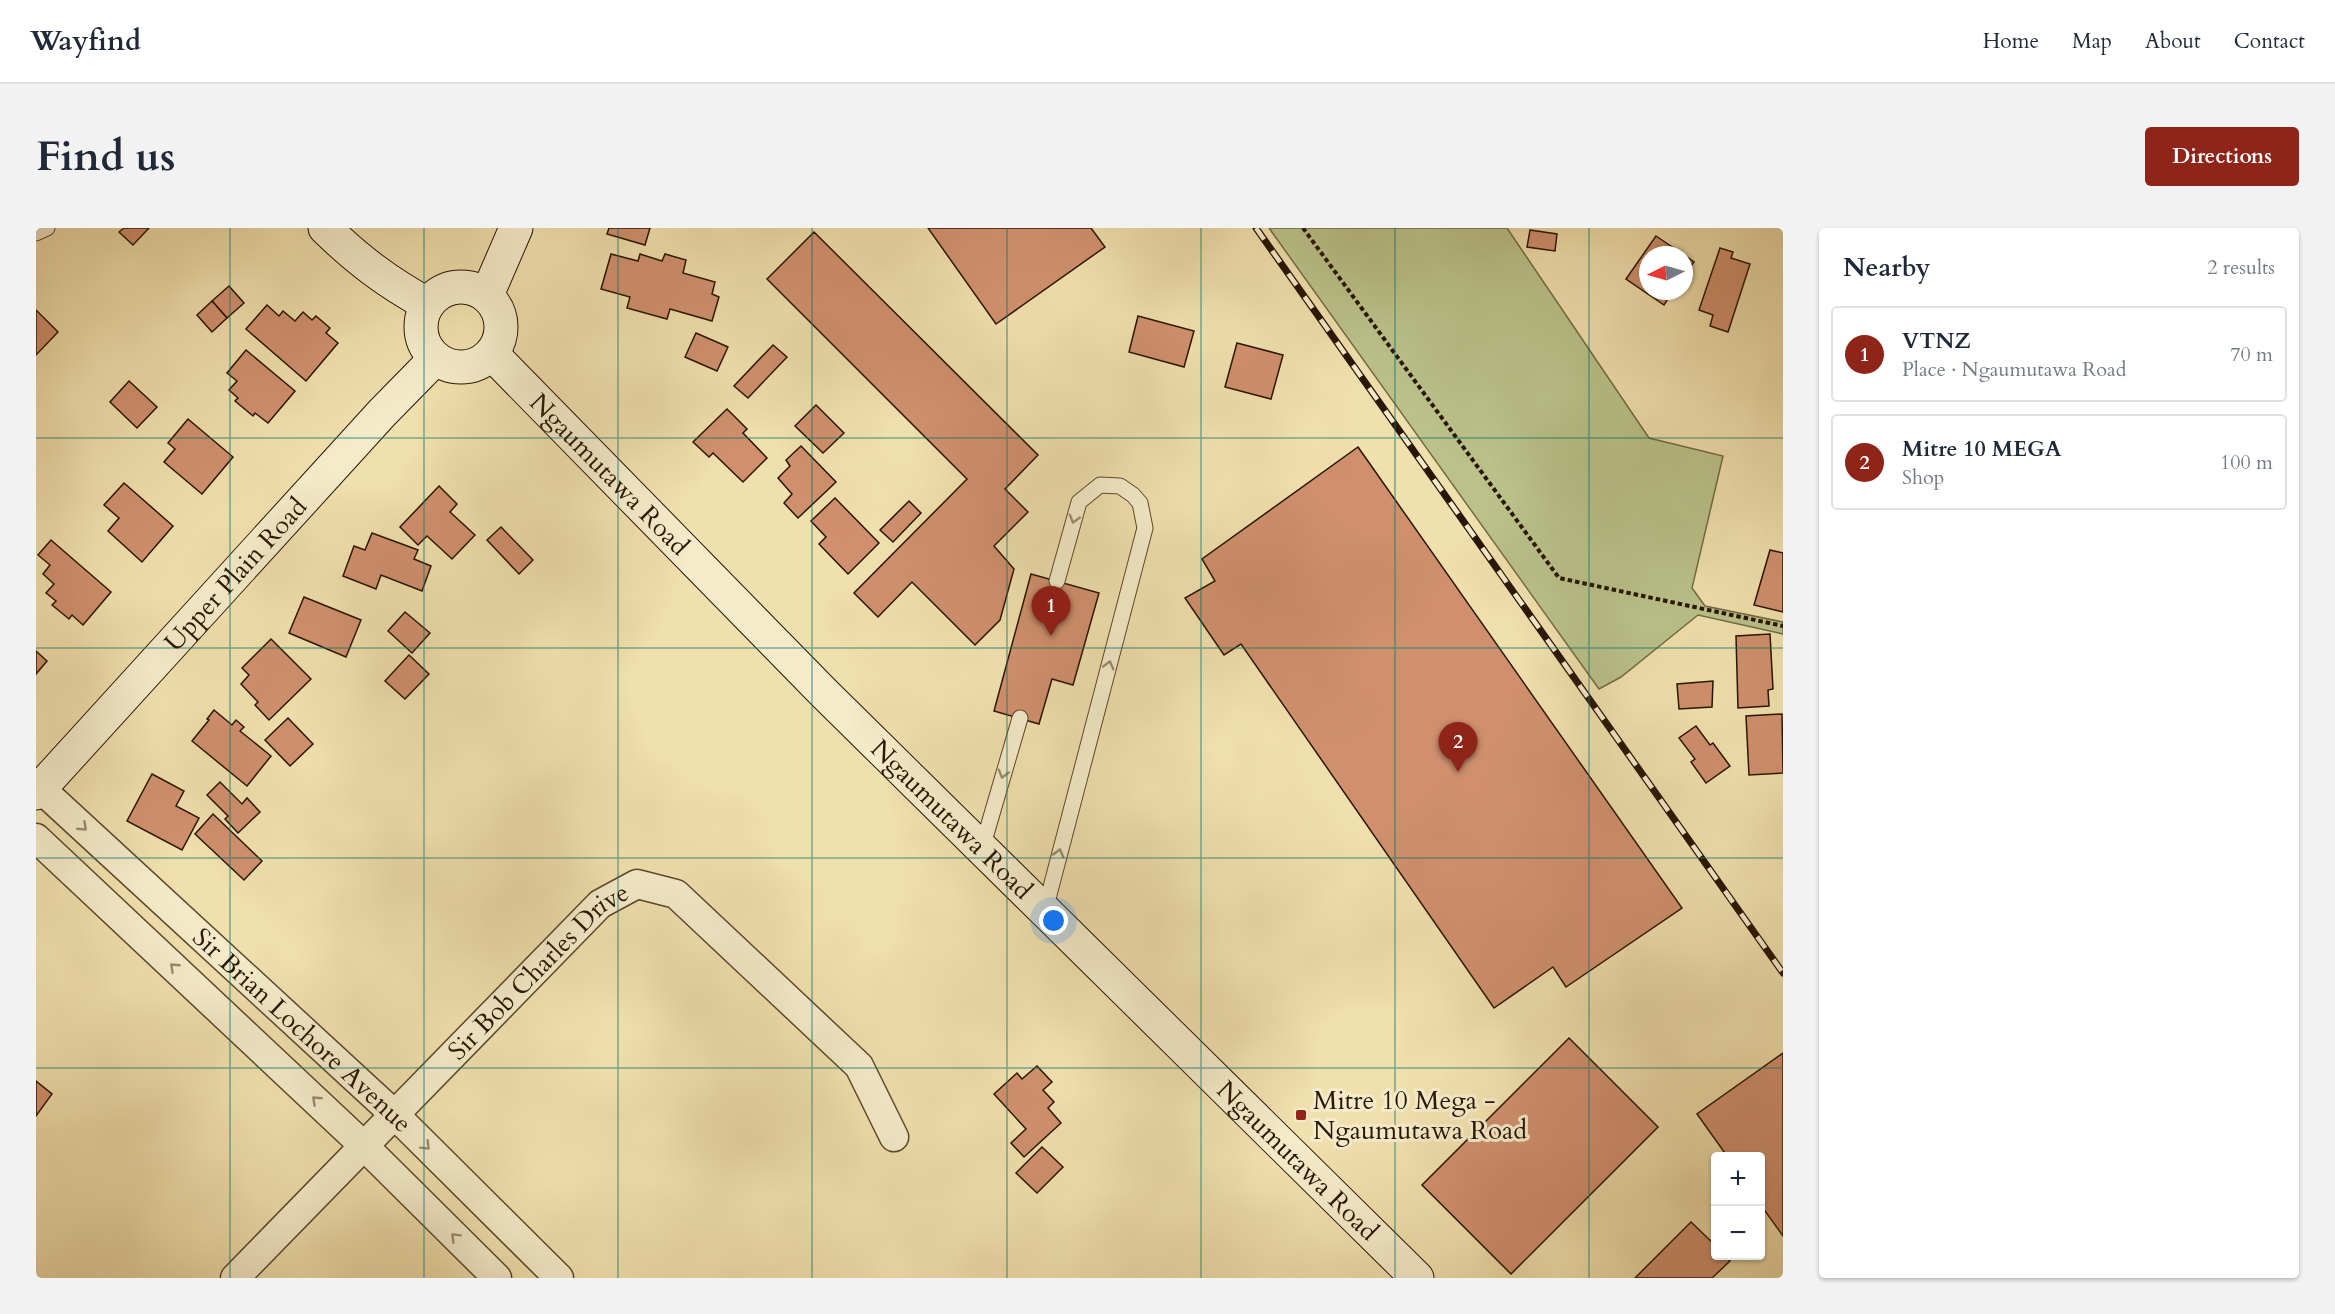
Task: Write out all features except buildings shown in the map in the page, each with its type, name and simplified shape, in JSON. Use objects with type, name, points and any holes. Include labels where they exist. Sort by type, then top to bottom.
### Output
[{"type":"main road","points":[[325,228],[349,252],[391,284],[427,304]]},
{"type":"main road","points":[[487,295],[516,228]]},
{"type":"main road","points":[[455,286],[472,287],[487,295],[497,308],[502,324],[500,340],[492,354],[479,364],[464,368],[449,366],[435,359],[426,347],[421,333],[421,318],[427,304],[439,292],[455,286]]},
{"type":"main road","name":"Ngaumutawa Road","points":[[492,354],[807,675],[1417,1278]]},
{"type":"main road","name":"Upper Plain Road","points":[[38,790],[382,413],[435,359]]},
{"type":"street","name":"Sir Brian Lochore Avenue","points":[[38,790],[394,1115],[559,1278]]},
{"type":"street","name":"Sir Brian Lochore Avenue","points":[[36,838],[364,1146],[497,1278]]},
{"type":"street","name":"Sir Bob Charles Drive","points":[[235,1278],[600,904],[637,884],[676,894],[859,1066],[894,1137]]},
{"type":"lane","points":[[36,233],[47,228]]},
{"type":"lane","points":[[1045,910],[1145,528],[1140,503],[1133,495],[1120,486],[1100,485],[1079,502],[1057,581]]},
{"type":"lane","points":[[982,848],[1020,718]]},
{"type":"path","points":[[1303,228],[1559,578],[1783,626]]},
{"type":"green space","points":[[1269,228],[1507,228],[1649,438],[1723,456],[1692,588],[1705,606],[1783,622],[1783,634],[1698,615],[1621,677],[1599,689]]},
{"type":"railway","points":[[1256,228],[1783,973]]},
{"type":"place","name":"VTNZ","points":[[1051,636]]},
{"type":"place","name":"Mitre 10 MEGA","points":[[1458,772]]},
{"type":"place","name":"Mitre 10 Mega - Ngaumutawa Road","points":[[1301,1115]]}]
